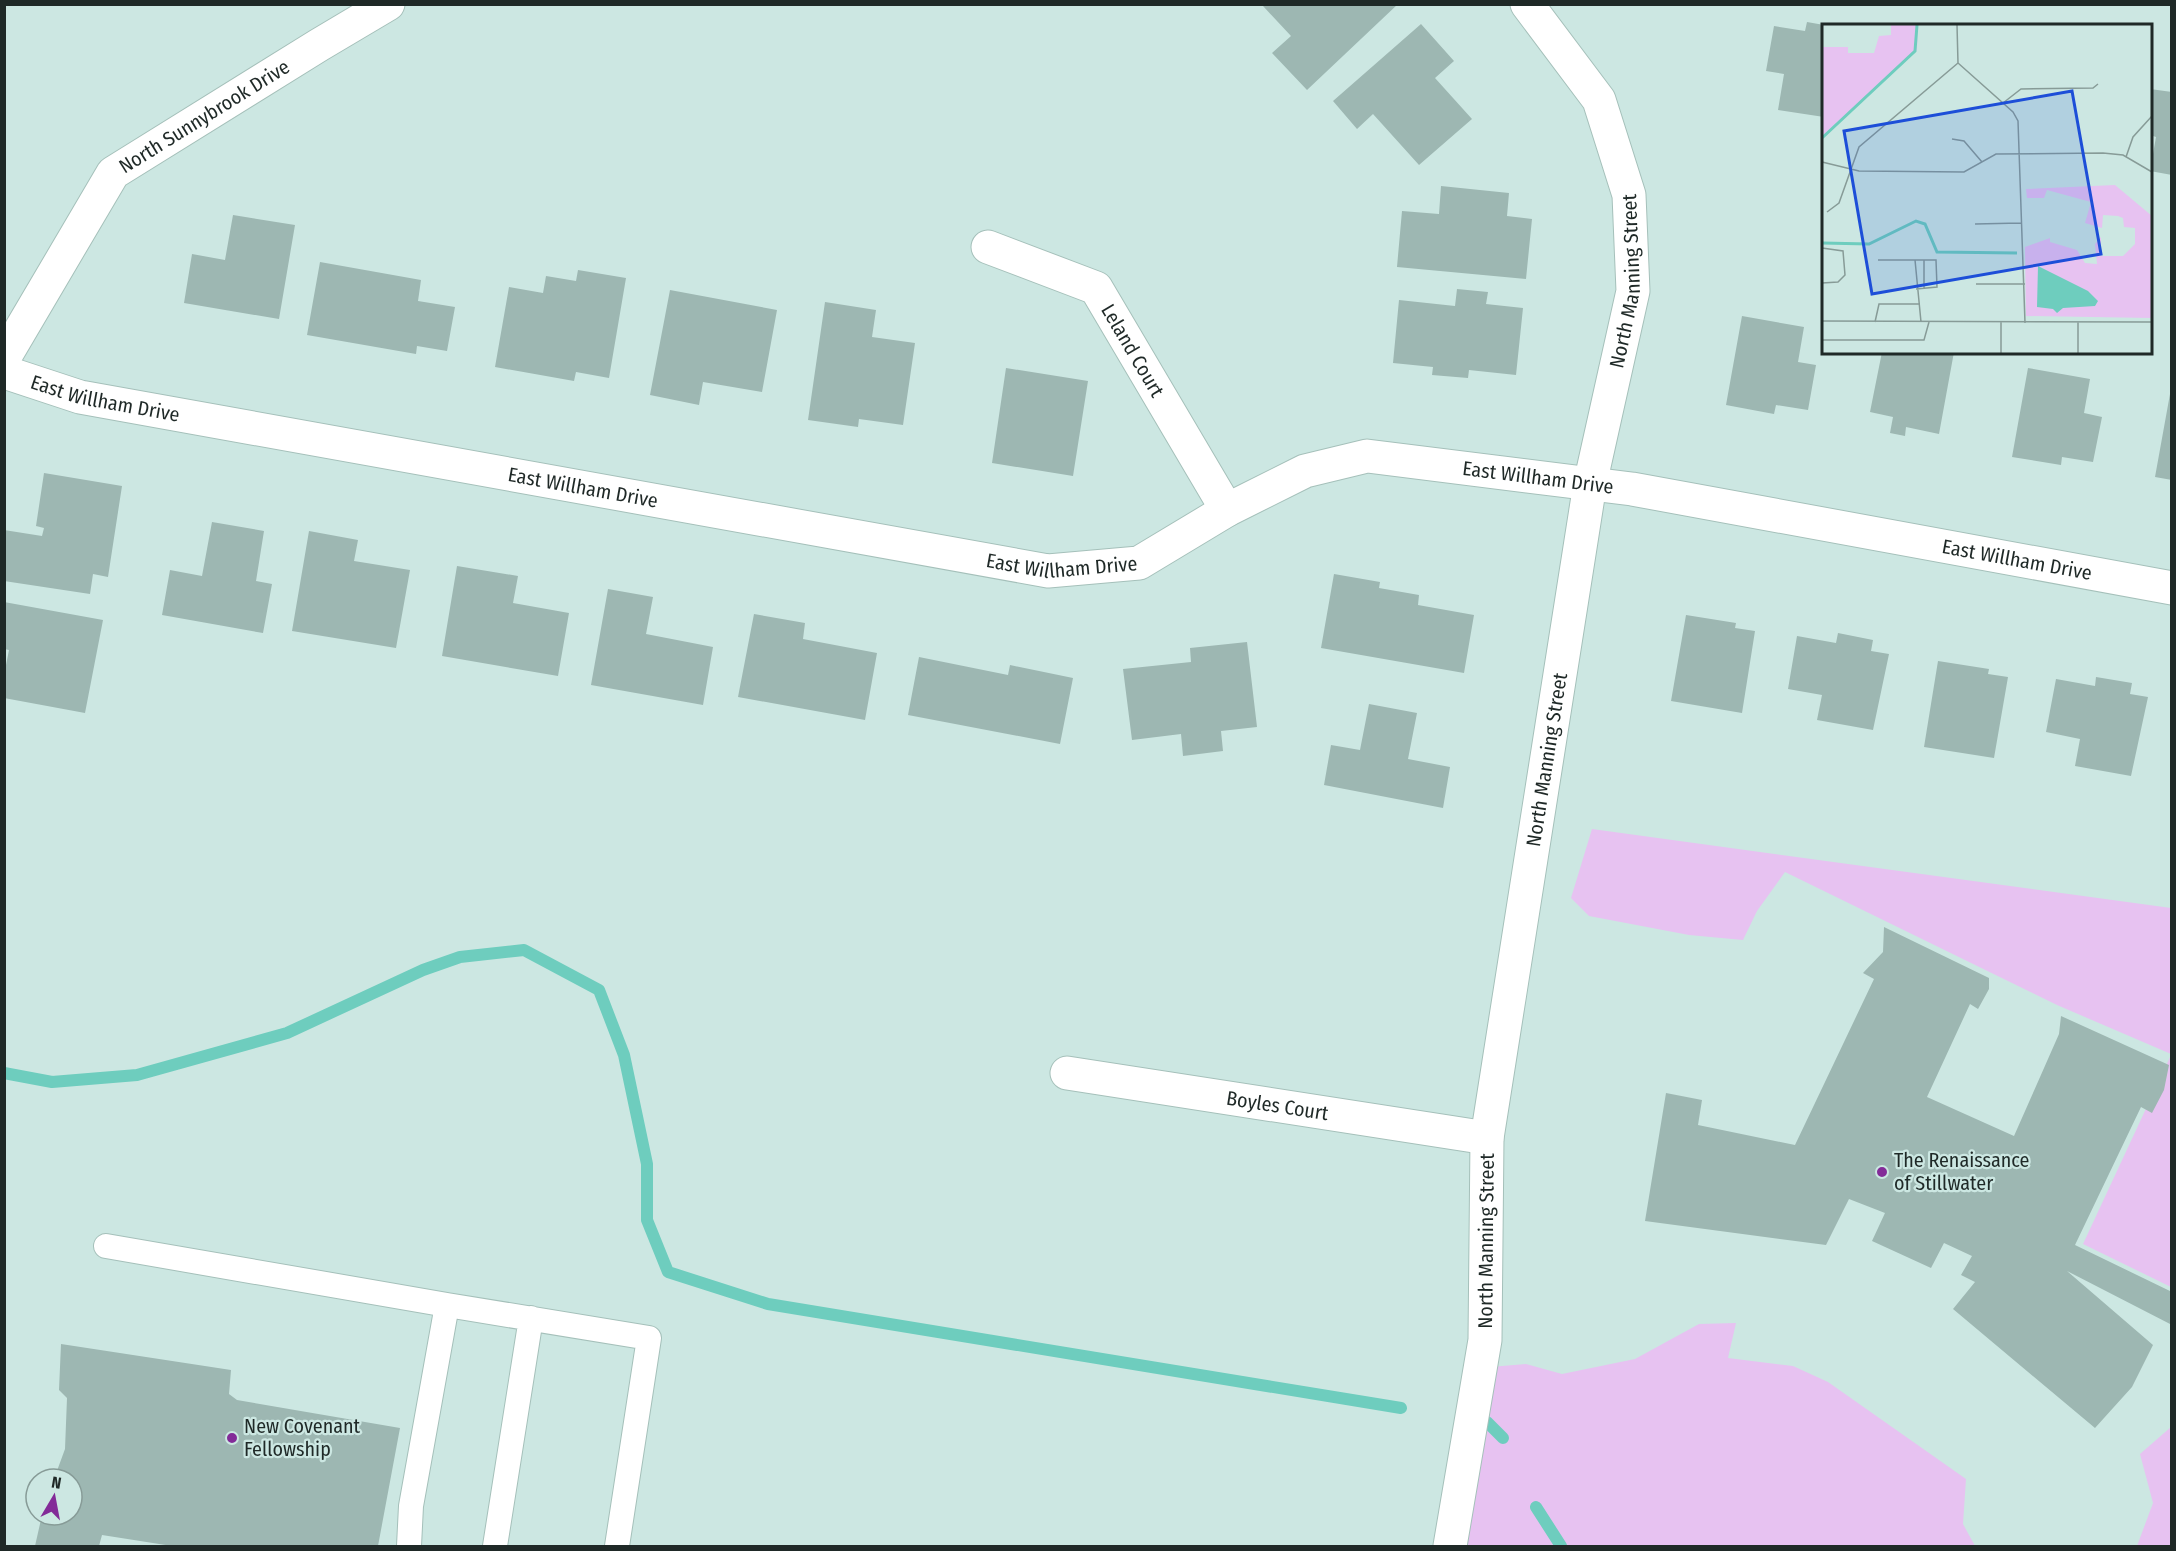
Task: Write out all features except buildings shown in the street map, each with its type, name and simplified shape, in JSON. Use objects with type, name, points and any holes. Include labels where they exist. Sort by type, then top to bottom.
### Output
[{"type":"street","name":"North Sunnybrook Drive","points":[[4,358],[113,173],[388,4]]},
{"type":"street","name":"North Manning Street","points":[[1450,1546],[1485,1340],[1487,1138],[1590,484],[1633,291],[1629,195],[1599,100],[1527,4]]},
{"type":"street","name":"Leland Court","points":[[988,247],[1096,288],[1227,510]]},
{"type":"street","name":"East Willham Drive","points":[[4,372],[80,397],[1048,571],[1139,563],[1227,510],[1305,471],[1367,456],[1632,489],[2172,588]]},
{"type":"street","name":"Boyles Court","points":[[1067,1073],[1487,1138]]},
{"type":"lane","points":[[106,1245],[649,1338],[617,1546]]},
{"type":"lane","points":[[409,1546],[411,1506],[447,1305]]},
{"type":"lane","points":[[495,1546],[531,1318]]},
{"type":"shaded area","points":[[1592,829],[2171,908],[2171,1054],[2057,1005],[1785,872],[1757,911],[1743,940],[1689,935],[1589,916],[1571,898]]},
{"type":"shaded area","points":[[2171,1055],[2171,1287],[2083,1244]]},
{"type":"shaded area","points":[[1736,1323],[1728,1358],[1793,1366],[1828,1382],[1966,1479],[1963,1524],[1975,1546],[1461,1546],[1490,1367],[1526,1364],[1562,1374],[1635,1359],[1699,1324]]},
{"type":"shaded area","points":[[2171,1427],[2171,1546],[2137,1546],[2153,1503],[2140,1454]]},
{"type":"waterway","points":[[4,1073],[52,1082],[137,1075],[287,1033],[423,970],[460,957],[524,950],[599,990],[624,1055],[647,1164],[647,1220],[668,1272],[768,1304],[1401,1408]]},
{"type":"waterway","points":[[1487,1422],[1503,1438]]},
{"type":"waterway","points":[[1536,1507],[1561,1546]]},
{"type":"place","name":"The Renaissance of Stillwater","points":[[1882,1172]]},
{"type":"place","name":"New Covenant Fellowship","points":[[232,1438]]}]
